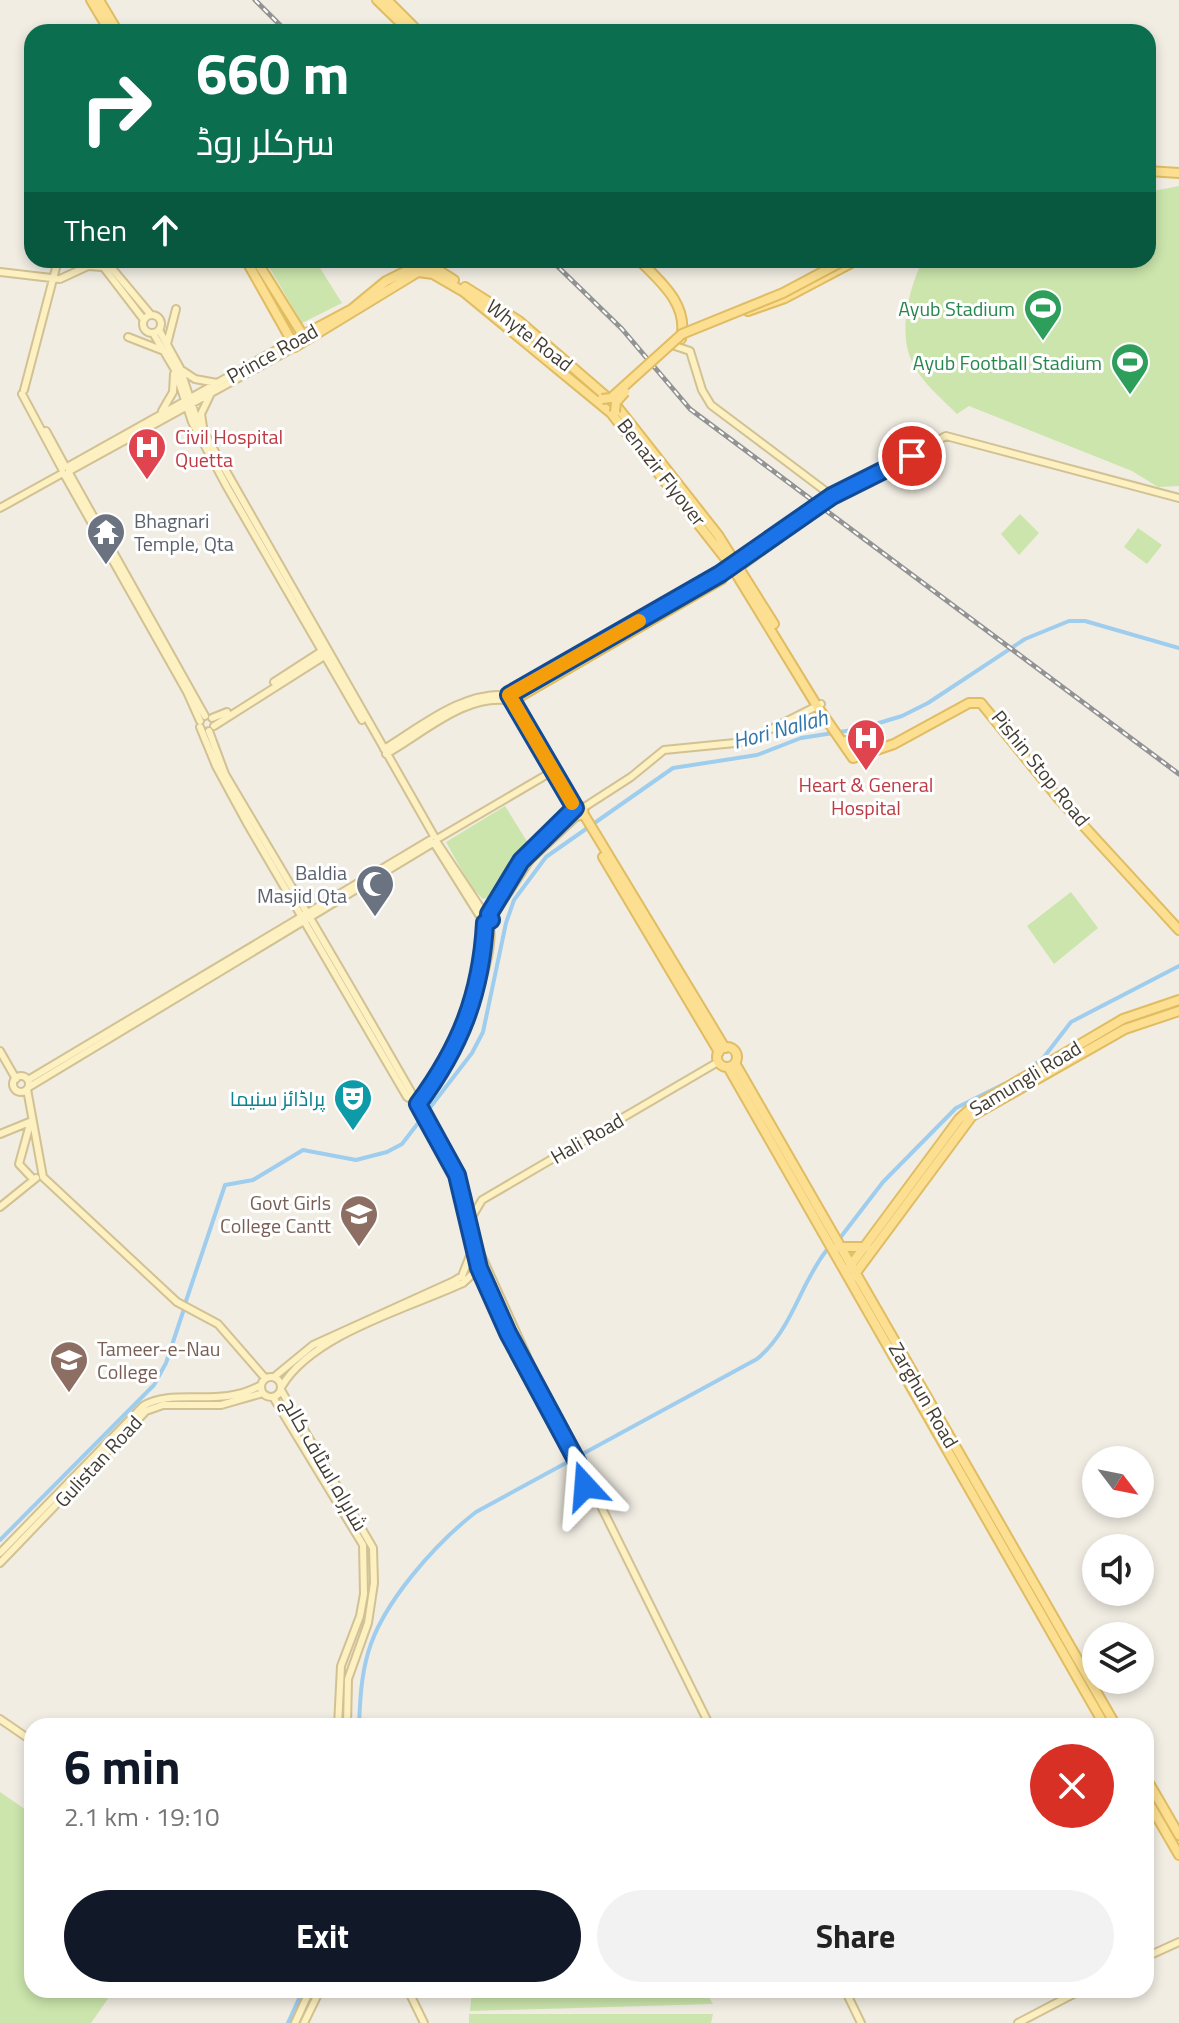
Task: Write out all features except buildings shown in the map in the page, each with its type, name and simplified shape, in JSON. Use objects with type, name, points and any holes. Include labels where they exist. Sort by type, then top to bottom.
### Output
[{"type":"main road","points":[[91,0],[105,24]]},
{"type":"main road","points":[[99,0],[113,24]]},
{"type":"main road","points":[[377,0],[402,24]]},
{"type":"main road","points":[[387,0],[411,24]]},
{"type":"main road","points":[[1156,170],[1179,171]]},
{"type":"main road","points":[[56,268],[24,392],[207,723],[221,775],[407,1097],[419,1107],[457,1175],[467,1195],[483,1260],[551,1412]]},
{"type":"main road","points":[[0,272],[52,280],[83,268]]},
{"type":"main road","points":[[107,268],[144,320],[144,328],[156,332],[177,369],[203,431],[326,652]]},
{"type":"main road","points":[[108,268],[151,315],[160,320],[156,332]]},
{"type":"main road","points":[[251,268],[294,344]]},
{"type":"main road","points":[[261,268],[305,338]]},
{"type":"main road","name":"Prince Road","points":[[0,508],[179,410],[217,383],[305,338],[352,309],[386,281],[412,268]]},
{"type":"main road","name":"Prince Road","points":[[435,268],[473,296]]},
{"type":"main road","points":[[646,268],[677,303],[682,336]]},
{"type":"main road","name":"Benazir Flyover","points":[[602,399],[611,398],[682,336],[783,293],[830,268]]},
{"type":"main road","name":"Benazir Flyover","points":[[615,412],[617,400],[682,336],[785,298],[842,268]]},
{"type":"main road","name":"Whyte Road","points":[[473,296],[496,312]]},
{"type":"main road","name":"Whyte Road","points":[[473,296],[519,321],[615,404],[719,544],[743,584]]},
{"type":"main road","points":[[165,348],[176,309]]},
{"type":"main road","name":"Benazir Flyover","points":[[496,312],[615,412],[709,531]]},
{"type":"main road","points":[[144,320],[151,315]]},
{"type":"main road","points":[[128,337],[165,348]]},
{"type":"main road","name":"Prince Road","points":[[66,471],[156,416],[211,393],[294,344]]},
{"type":"main road","points":[[672,345],[690,351],[702,390],[711,405],[832,496]]},
{"type":"main road","points":[[177,369],[195,379],[217,383]]},
{"type":"main road","points":[[156,416],[171,399],[177,369]]},
{"type":"main road","points":[[203,431],[201,414],[211,393]]},
{"type":"main road","points":[[189,402],[192,422]]},
{"type":"main road","points":[[179,410],[192,422],[434,840],[486,918],[492,933]]},
{"type":"main road","points":[[384,753],[462,702],[496,694],[513,697],[736,568],[832,496],[946,436],[1179,498]]},
{"type":"main road","name":"Whyte Road","points":[[709,531],[719,544]]},
{"type":"main road","name":"Pishin Stop Road","points":[[736,568],[819,705]]},
{"type":"main road","name":"Pishin Stop Road","points":[[743,584],[856,758],[894,744],[969,703],[981,703],[1049,788],[1179,928]]},
{"type":"main road","points":[[207,723],[326,652]]},
{"type":"main road","points":[[513,697],[553,771],[579,811]]},
{"type":"main road","points":[[513,697],[721,1054],[731,1065],[735,1053],[721,1054]]},
{"type":"main road","points":[[475,996],[486,918],[521,861],[579,811],[664,750],[745,742],[819,705]]},
{"type":"main road","points":[[0,1051],[4,1065],[16,1079],[16,1090],[28,1085],[553,771]]},
{"type":"main road","points":[[419,1107],[455,1050],[475,996],[501,905],[530,860],[579,811]]},
{"type":"main road","points":[[486,918],[501,905]]},
{"type":"main road","points":[[28,1085],[63,1058],[305,917]]},
{"type":"main road","points":[[1115,1035],[1121,1026],[1131,1020],[1179,1008]]},
{"type":"main road","points":[[1121,1026],[1179,1008]]},
{"type":"main road","name":"Samungli Road","points":[[849,1274],[972,1116],[1115,1035],[1179,1008]]},
{"type":"main road","name":"Samungli Road","points":[[870,1250],[959,1119],[987,1099],[1121,1026]]},
{"type":"main road","name":"Hali Road","points":[[467,1225],[482,1200],[721,1054]]},
{"type":"main road","name":"Zarghun Road","points":[[731,1065],[829,1246],[862,1289],[1111,1718]]},
{"type":"main road","name":"Zarghun Road","points":[[731,1065],[839,1248],[849,1274],[1100,1718]]},
{"type":"main road","points":[[16,1079],[22,1076],[28,1085],[43,1177],[177,1302],[218,1324],[263,1382],[263,1393],[273,1397],[298,1365],[326,1346],[463,1283],[483,1260]]},
{"type":"main road","points":[[0,1134],[32,1121]]},
{"type":"main road","points":[[32,1121],[25,1133],[19,1164],[33,1179]]},
{"type":"main road","points":[[457,1175],[479,1268],[508,1333],[588,1482],[596,1484],[594,1492],[706,1718]]},
{"type":"main road","points":[[0,1207],[33,1179],[43,1177]]},
{"type":"main road","points":[[460,1189],[482,1200]]},
{"type":"main road","points":[[829,1246],[870,1250],[862,1289]]},
{"type":"main road","points":[[263,1382],[274,1377],[313,1345],[462,1276],[473,1248]]},
{"type":"main road","points":[[274,1377],[282,1388]]},
{"type":"main road","name":"Gulistan Road","points":[[0,1563],[22,1544],[77,1477],[150,1402],[225,1399],[263,1382]]},
{"type":"main road","name":"شاہراہ اسٹاف کالج","points":[[282,1388],[373,1548],[374,1583],[368,1623],[348,1679],[347,1718]]},
{"type":"main road","name":"Gulistan Road","points":[[0,1553],[146,1411],[163,1405],[221,1405],[263,1393]]},
{"type":"main road","name":"شاہراہ اسٹاف کالج","points":[[273,1397],[363,1545],[364,1594],[360,1616],[341,1666],[338,1718]]},
{"type":"main road","points":[[0,1719],[24,1736]]},
{"type":"main road","points":[[1154,1802],[1179,1835]]},
{"type":"main road","points":[[1154,1805],[1179,1855]]},
{"type":"main road","points":[[1154,1953],[1179,1942]]},
{"type":"main road","points":[[295,2023],[306,1998]]},
{"type":"main road","points":[[304,2023],[316,1998]]},
{"type":"main road","points":[[412,1998],[424,2023]]},
{"type":"main road","points":[[849,1998],[861,2023]]},
{"type":"main road","points":[[1018,2023],[1066,1998]]},
{"type":"green space","name":"Ayub Stadium","points":[[1179,186],[1179,486],[1158,487],[1132,471],[969,406],[957,414],[930,388],[918,373],[907,346],[906,321],[910,294],[920,268],[1156,268],[1156,190]]},
{"type":"green space","points":[[270,268],[320,268],[342,303],[302,323]]},
{"type":"green space","points":[[1020,514],[1039,533],[1019,555],[1001,534]]},
{"type":"green space","points":[[1138,528],[1162,545],[1147,564],[1124,547]]},
{"type":"green space","points":[[505,806],[528,843],[495,895],[483,899],[471,887],[446,842]]},
{"type":"green space","points":[[1071,892],[1098,928],[1054,964],[1027,926]]},
{"type":"green space","points":[[0,1792],[24,1808],[24,1998],[108,1998],[91,2023],[0,2023]]},
{"type":"green space","points":[[471,1998],[710,1998],[713,2004],[470,2011]]},
{"type":"green space","points":[[469,2014],[713,2014],[711,2023],[469,2023]]},
{"type":"waterway","name":"Hori Nallah","points":[[186,1301],[225,1185],[253,1180],[303,1150],[356,1160],[387,1152],[402,1144],[472,1053],[483,1032],[506,923],[514,900],[546,857],[673,768],[757,755],[801,738],[859,729],[902,716],[928,703],[1025,639],[1069,621],[1085,621],[1179,648]]},
{"type":"waterway","points":[[1026,1072],[1044,1057],[1071,1022],[1179,966]]},
{"type":"waterway","points":[[840,1238],[883,1182],[956,1108],[1004,1084]]},
{"type":"waterway","points":[[359,1718],[364,1671],[375,1634],[412,1575],[444,1540],[476,1512],[757,1359],[779,1335],[826,1251]]},
{"type":"waterway","points":[[0,1540],[154,1385],[166,1363],[183,1312]]},
{"type":"waterway","points":[[288,2023],[299,1998]]},
{"type":"railway","points":[[255,0],[279,24]]},
{"type":"railway","points":[[559,268],[622,329],[690,409],[1179,774]]},
{"type":"slow traffic","points":[[572,803],[509,695],[639,621]]},
{"type":"place","name":"Ayub Stadium","points":[[1043,342]]},
{"type":"place","name":"Ayub Football Stadium","points":[[1130,396]]},
{"type":"place","name":"Civil Hospital Quetta","points":[[147,481]]},
{"type":"place","name":"Bhagnari Temple, Qta","points":[[106,566]]},
{"type":"place","name":"Heart & General Hospital","points":[[866,772]]},
{"type":"place","name":"Baldia Masjid Qta","points":[[375,918]]},
{"type":"place","name":"پراڈائز سنیما","points":[[353,1132]]},
{"type":"place","name":"Govt Girls College Cantt","points":[[359,1248]]},
{"type":"place","name":"Tameer-e-Nau College","points":[[69,1394]]},
{"type":"route","points":[[585,1486],[588,1482],[508,1333],[479,1268],[467,1228],[457,1175],[418,1104],[450,1060],[474,1001],[485,923],[491,920],[489,914],[521,861],[575,808],[509,695],[737,564],[832,496],[912,456]]}]
